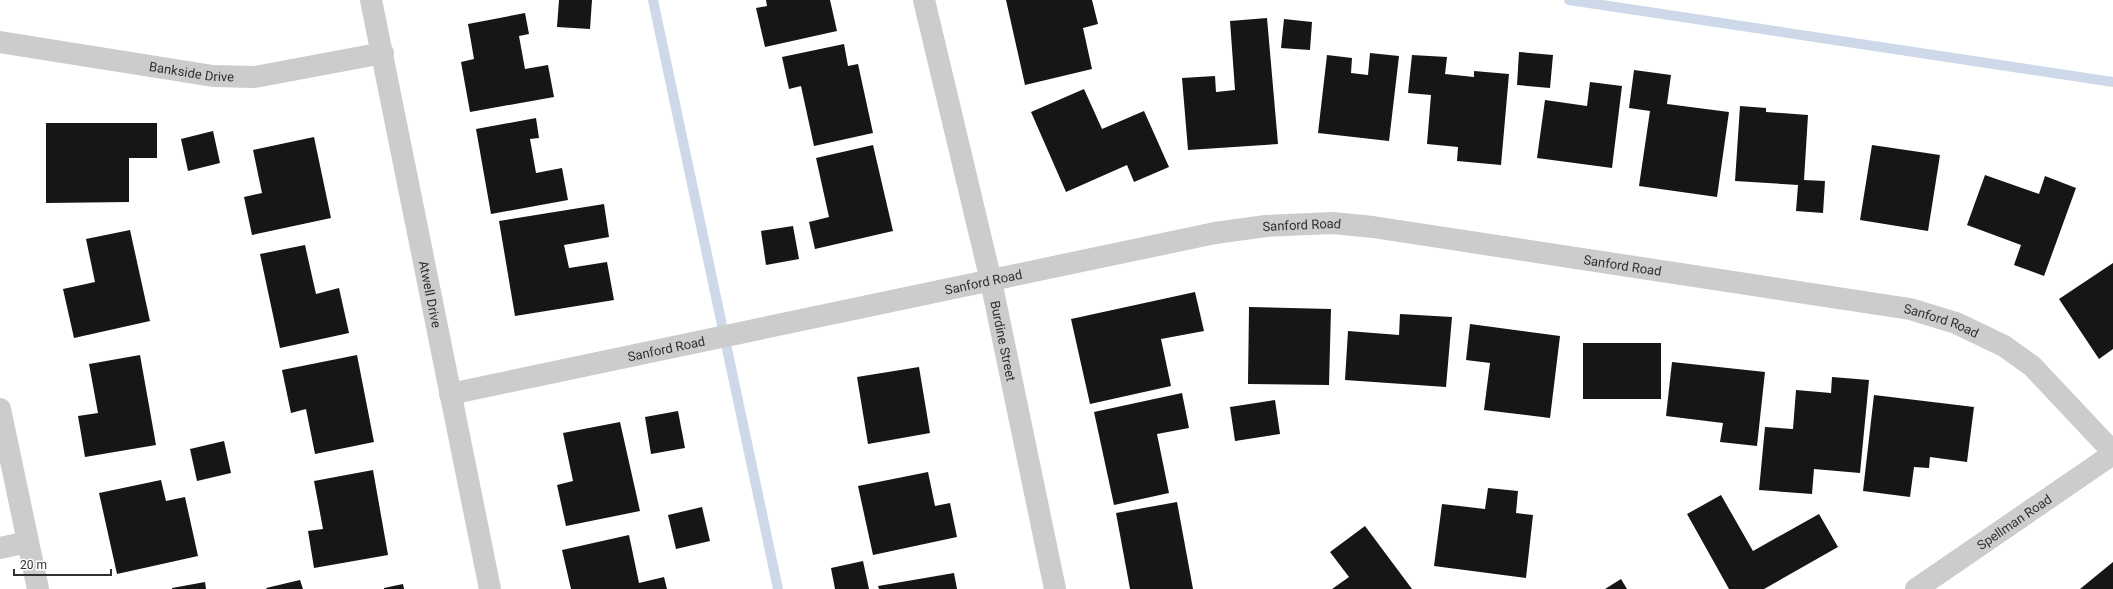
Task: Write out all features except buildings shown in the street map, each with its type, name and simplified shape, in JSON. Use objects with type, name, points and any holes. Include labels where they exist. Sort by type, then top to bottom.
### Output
[{"type":"street","name":"Atwell Drive","points":[[371,0],[383,53],[490,589]]},
{"type":"street","name":"Burdine Street","points":[[924,0],[991,280],[1055,589]]},
{"type":"street","name":"Bankside Drive","points":[[0,42],[213,76],[255,77],[383,53]]},
{"type":"street","name":"Sanford Road","points":[[450,394],[1215,233],[1266,226],[1333,223],[1373,227],[1910,309],[1956,323],[2004,346],[2032,366],[2113,453]]},
{"type":"street","points":[[0,408],[38,589]]},
{"type":"street","name":"Spellman Road","points":[[1916,589],[2113,453]]},
{"type":"street","points":[[0,548],[28,542]]},
{"type":"waterway","points":[[653,0],[778,589]]},
{"type":"waterway","points":[[1569,0],[2113,82]]}]
